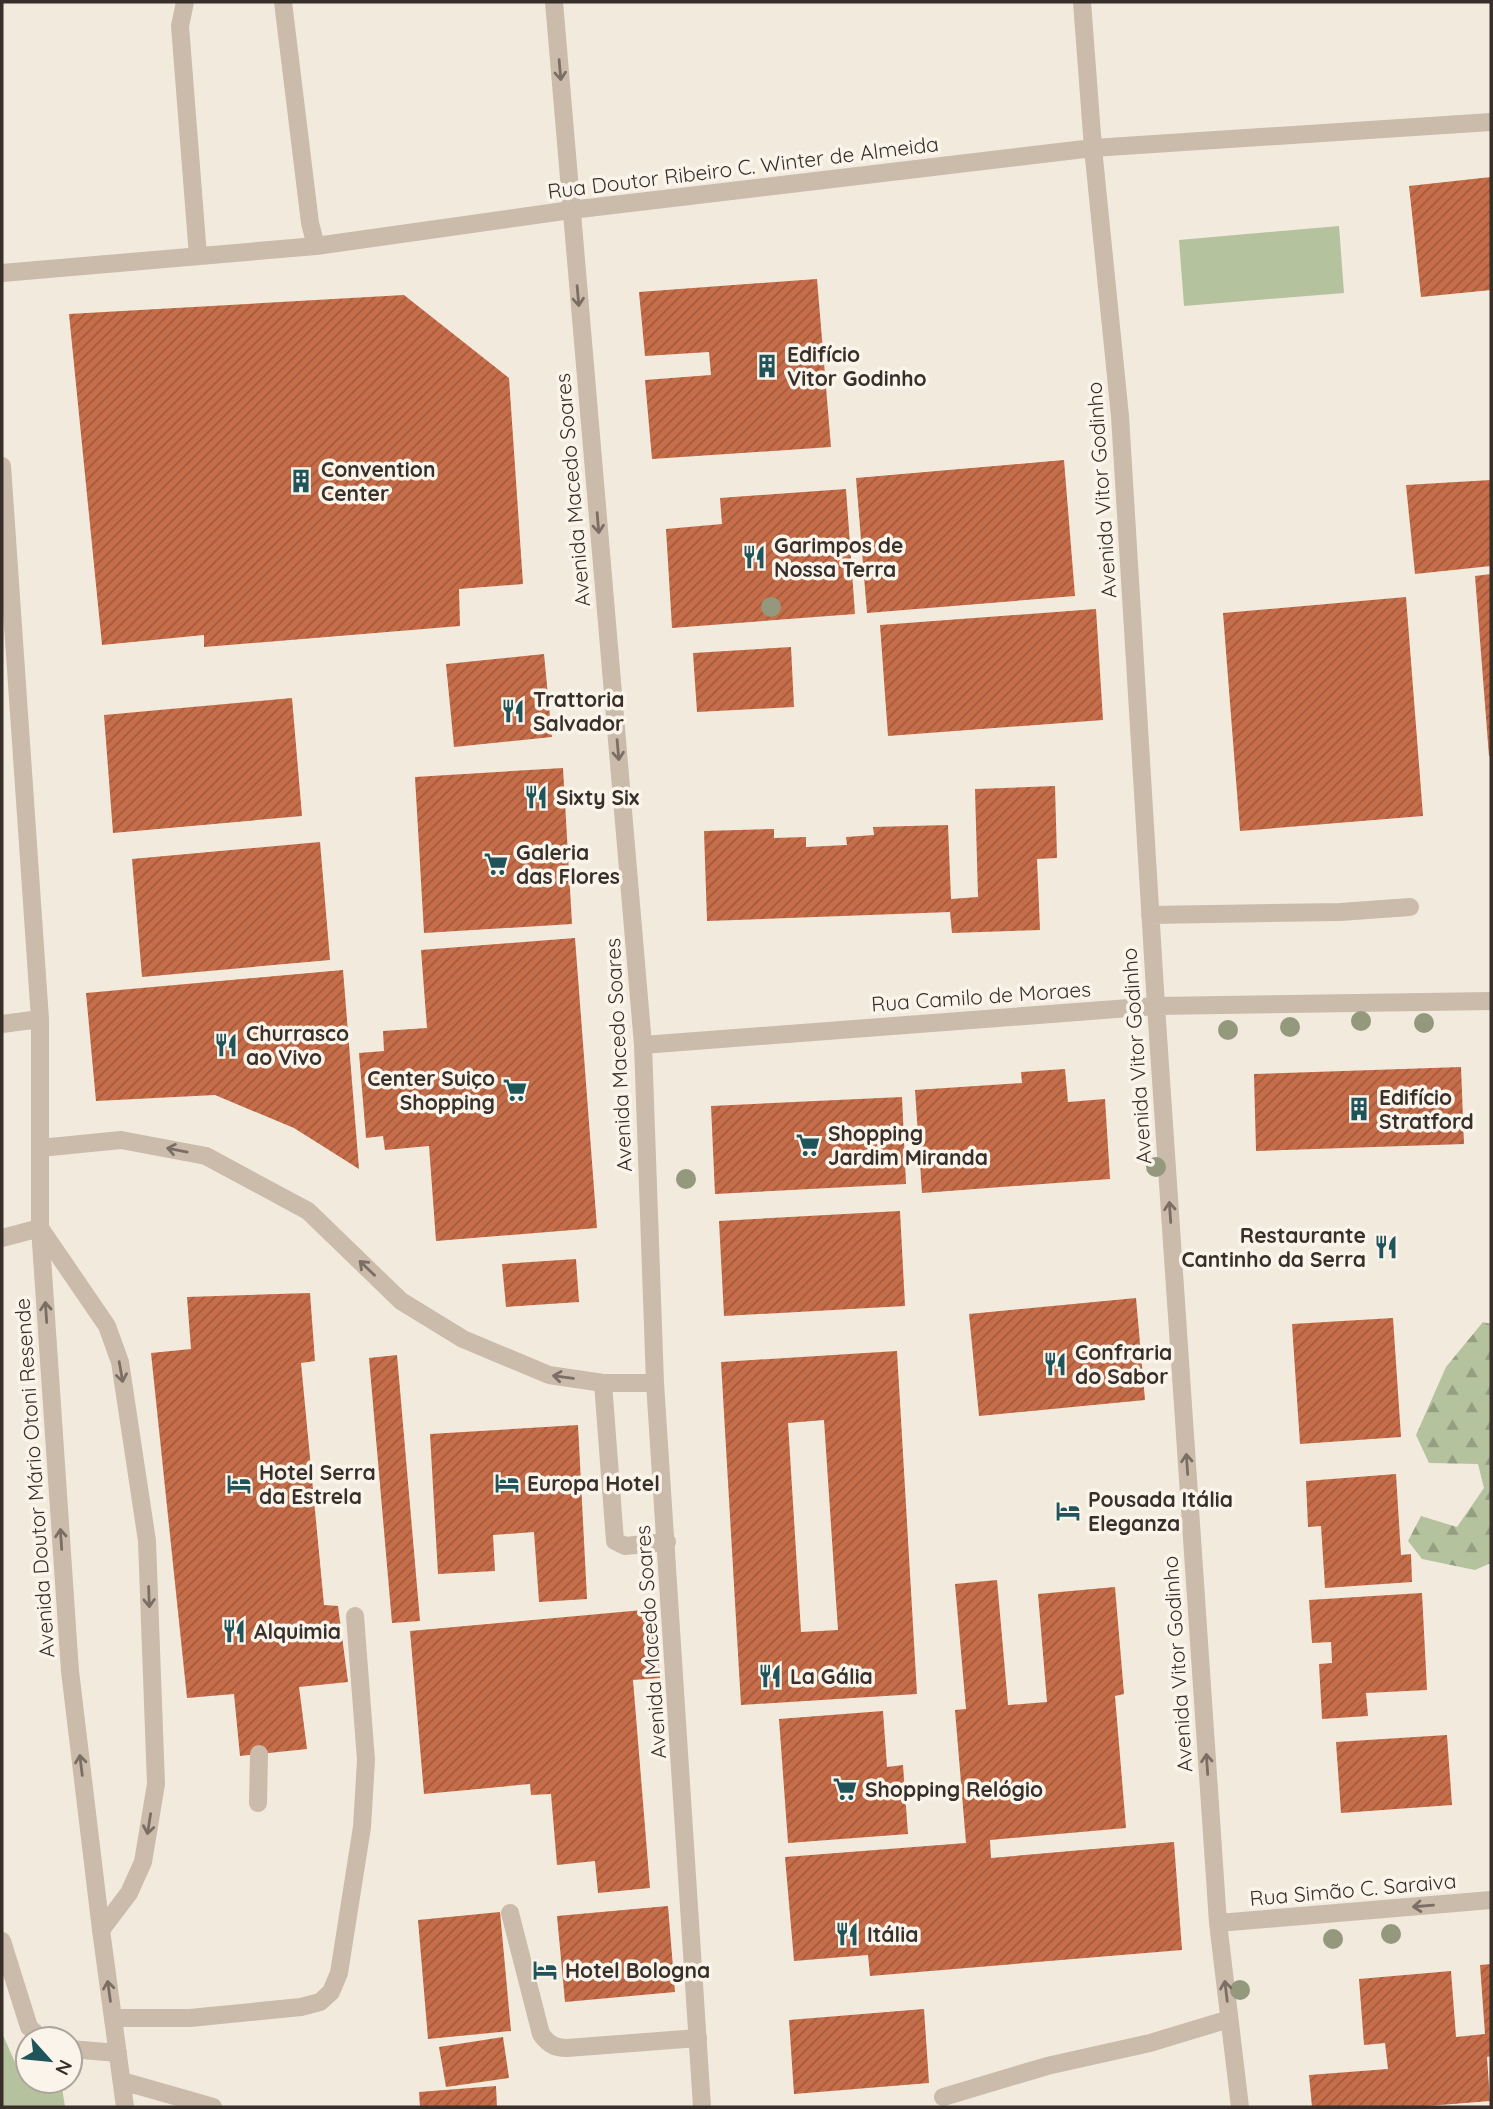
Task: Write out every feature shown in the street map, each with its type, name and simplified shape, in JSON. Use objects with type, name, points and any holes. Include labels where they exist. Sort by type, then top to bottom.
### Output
[{"type":"street","points":[[185,2],[180,26],[198,257]]},
{"type":"street","points":[[283,2],[310,223],[316,246]]},
{"type":"street","name":"Avenida Macedo Soares","points":[[554,2],[643,1045],[655,1383],[702,2107]]},
{"type":"street","name":"Avenida Vitor Godinho","points":[[1082,2],[1093,148],[1120,416],[1150,915],[1218,1923],[1240,2107]]},
{"type":"street","name":"Rua Doutor Ribeiro C. Winter de Almeida","points":[[2,273],[316,246],[571,210],[1093,148],[1491,122]]},
{"type":"street","name":"Avenida Doutor Mário Otoni Resende","points":[[2,466],[40,1019],[40,1228],[70,1671],[125,2107]]},
{"type":"street","points":[[1150,915],[1340,912],[1410,907]]},
{"type":"street","name":"Rua Camilo de Moraes","points":[[643,1045],[1156,1006],[1491,1001]]},
{"type":"street","points":[[2,1024],[40,1019]]},
{"type":"street","points":[[40,1148],[121,1140],[206,1156],[307,1211],[401,1301],[463,1339],[549,1375],[603,1383],[655,1383]]},
{"type":"street","points":[[2,1238],[40,1228],[107,1326],[120,1362],[147,1541],[156,1784],[143,1862],[129,1893],[101,1930]]},
{"type":"street","points":[[603,1383],[615,1541],[625,1546],[667,1542]]},
{"type":"street","points":[[113,2018],[190,2018],[301,2007],[320,2002],[331,1992],[339,1973],[362,1827],[366,1759],[355,1616]]},
{"type":"street","points":[[258,1803],[259,1754]]},
{"type":"street","name":"Rua Simão C. Saraiva","points":[[1218,1923],[1491,1900]]},
{"type":"street","points":[[510,1913],[541,2034],[556,2048],[698,2038]]},
{"type":"street","points":[[2,1941],[28,2025]]},
{"type":"street","points":[[943,2097],[1046,2066],[1150,2043],[1229,2019]]},
{"type":"street","points":[[84,2050],[118,2053]]},
{"type":"street","points":[[122,2081],[213,2107]]},
{"type":"green space","points":[[1339,226],[1344,293],[1184,306],[1179,240]]},
{"type":"green space","points":[[1483,1322],[1491,1324],[1491,1563],[1475,1570],[1422,1559],[1408,1541],[1421,1516],[1457,1527],[1484,1488],[1478,1464],[1429,1463],[1416,1435],[1446,1367]]},
{"type":"green space","points":[[2,2033],[14,2060],[14,2095],[63,2095],[65,2107],[2,2107]]},
{"type":"building","points":[[1491,177],[1491,290],[1421,297],[1409,186]]},
{"type":"building","name":"Edifício Vitor Godinho","points":[[817,279],[831,447],[652,459],[645,380],[711,375],[709,352],[645,356],[639,292]]},
{"type":"building","name":"Convention Center","points":[[404,295],[509,378],[523,584],[459,589],[460,626],[204,647],[204,635],[102,645],[69,314]]},
{"type":"building","points":[[1064,460],[1075,596],[867,613],[856,478]]},
{"type":"building","points":[[1491,480],[1491,566],[1415,574],[1406,485]]},
{"type":"building","points":[[846,489],[855,614],[672,628],[666,529],[722,524],[720,498]]},
{"type":"building","points":[[1491,574],[1491,756],[1489,756],[1475,576]]},
{"type":"building","points":[[1406,597],[1423,816],[1240,831],[1223,613]]},
{"type":"building","points":[[1096,609],[1103,720],[888,736],[880,625]]},
{"type":"building","points":[[791,647],[794,707],[697,712],[693,653]]},
{"type":"building","points":[[544,654],[552,737],[454,747],[446,664]]},
{"type":"building","points":[[292,698],[302,816],[113,833],[104,715]]},
{"type":"building","points":[[563,768],[572,924],[424,933],[415,777]]},
{"type":"building","points":[[1055,786],[1057,858],[1037,859],[1040,930],[952,933],[950,912],[707,921],[704,831],[774,829],[774,838],[806,837],[806,847],[847,845],[846,837],[874,835],[873,827],[948,825],[951,899],[978,897],[975,789]]},
{"type":"building","points":[[320,842],[330,960],[142,977],[132,859]]},
{"type":"building","points":[[575,938],[597,1228],[436,1241],[429,1146],[385,1150],[383,1136],[366,1138],[359,1053],[384,1051],[383,1031],[427,1028],[421,950]]},
{"type":"building","points":[[343,970],[359,1169],[294,1128],[215,1095],[96,1101],[86,993]]},
{"type":"building","name":"Edifício Stratford","points":[[1461,1067],[1464,1144],[1256,1151],[1254,1074]]},
{"type":"building","points":[[1065,1069],[1068,1102],[1105,1099],[1110,1179],[922,1193],[915,1090],[1022,1083],[1021,1072]]},
{"type":"building","name":"Shopping Jardim Miranda","points":[[902,1097],[906,1184],[715,1194],[711,1106]]},
{"type":"building","points":[[900,1211],[905,1306],[724,1316],[719,1221]]},
{"type":"building","points":[[576,1259],[579,1302],[506,1307],[502,1264]]},
{"type":"building","name":"Hotel Serra da Estrela","points":[[310,1293],[315,1361],[301,1363],[324,1605],[338,1606],[348,1682],[299,1687],[307,1749],[240,1756],[234,1694],[187,1698],[151,1353],[191,1349],[187,1297]]},
{"type":"building","points":[[1136,1298],[1145,1400],[979,1416],[969,1314]]},
{"type":"building","points":[[1393,1318],[1401,1437],[1300,1444],[1292,1324]]},
{"type":"building","points":[[897,1351],[917,1694],[741,1705],[721,1362]],"holes":[[[824,1420],[838,1630],[801,1632],[788,1423]]]},
{"type":"building","points":[[397,1355],[420,1621],[392,1623],[369,1358]]},
{"type":"building","name":"Europa Hotel","points":[[578,1425],[587,1599],[539,1602],[534,1532],[493,1535],[495,1571],[438,1574],[430,1434]]},
{"type":"building","points":[[1396,1474],[1401,1555],[1411,1554],[1412,1582],[1325,1588],[1321,1526],[1308,1527],[1306,1481]]},
{"type":"building","points":[[997,1580],[1008,1705],[1047,1702],[1038,1594],[1115,1587],[1124,1694],[1115,1696],[1126,1828],[990,1840],[991,1858],[1174,1842],[1182,1950],[870,1976],[868,1955],[794,1961],[785,1857],[966,1843],[955,1710],[966,1709],[955,1584]]},
{"type":"building","points":[[1422,1593],[1427,1690],[1366,1693],[1368,1716],[1322,1719],[1319,1664],[1332,1663],[1331,1642],[1312,1643],[1309,1600]]},
{"type":"building","points":[[654,1609],[660,1678],[633,1680],[650,1888],[598,1893],[595,1861],[557,1865],[551,1794],[531,1795],[530,1784],[424,1794],[410,1631]]},
{"type":"building","points":[[883,1711],[887,1767],[903,1765],[908,1834],[788,1843],[779,1719]]},
{"type":"building","points":[[1447,1735],[1452,1805],[1341,1813],[1336,1742]]},
{"type":"building","points":[[668,1906],[675,1992],[565,2002],[557,1916]]},
{"type":"building","points":[[500,1912],[511,2031],[428,2039],[418,1920]]},
{"type":"building","points":[[1491,1964],[1491,2056],[1487,2057],[1490,2101],[1415,2107],[1312,2107],[1309,2075],[1388,2069],[1385,2043],[1364,2045],[1359,1979],[1451,1971],[1456,2037],[1485,2034],[1480,1965]]},
{"type":"building","points":[[924,2009],[929,2083],[794,2094],[789,2020]]},
{"type":"building","points":[[503,2037],[509,2078],[446,2087],[439,2047]]},
{"type":"building","points":[[496,2086],[497,2107],[420,2107],[419,2092]]},
{"type":"place","name":"Edifício Vitor Godinho","points":[[767,366]]},
{"type":"place","name":"Convention Center","points":[[301,481]]},
{"type":"place","name":"Garimpos de Nossa Terra","points":[[754,557]]},
{"type":"place","name":"Trattoria Salvador","points":[[513,711]]},
{"type":"place","name":"Sixty Six","points":[[536,797]]},
{"type":"place","name":"Galeria das Flores","points":[[496,864]]},
{"type":"place","name":"Churrasco ao Vivo","points":[[226,1045]]},
{"type":"place","name":"Center Suiço Shopping","points":[[515,1090]]},
{"type":"place","name":"Edifício Stratford","points":[[1359,1109]]},
{"type":"place","name":"Shopping Jardim Miranda","points":[[808,1145]]},
{"type":"place","name":"Restaurante Cantinho da Serra","points":[[1386,1247]]},
{"type":"place","name":"Confraria do Sabor","points":[[1055,1364]]},
{"type":"place","name":"Europa Hotel","points":[[507,1483]]},
{"type":"place","name":"Hotel Serra da Estrela","points":[[239,1484]]},
{"type":"place","name":"Pousada Itália Eleganza","points":[[1068,1511]]},
{"type":"place","name":"Alquimia","points":[[234,1631]]},
{"type":"place","name":"La Gália","points":[[770,1676]]},
{"type":"place","name":"Shopping Relógio","points":[[845,1789]]},
{"type":"place","name":"Itália","points":[[847,1934]]},
{"type":"place","name":"Hotel Bologna","points":[[545,1970]]}]
